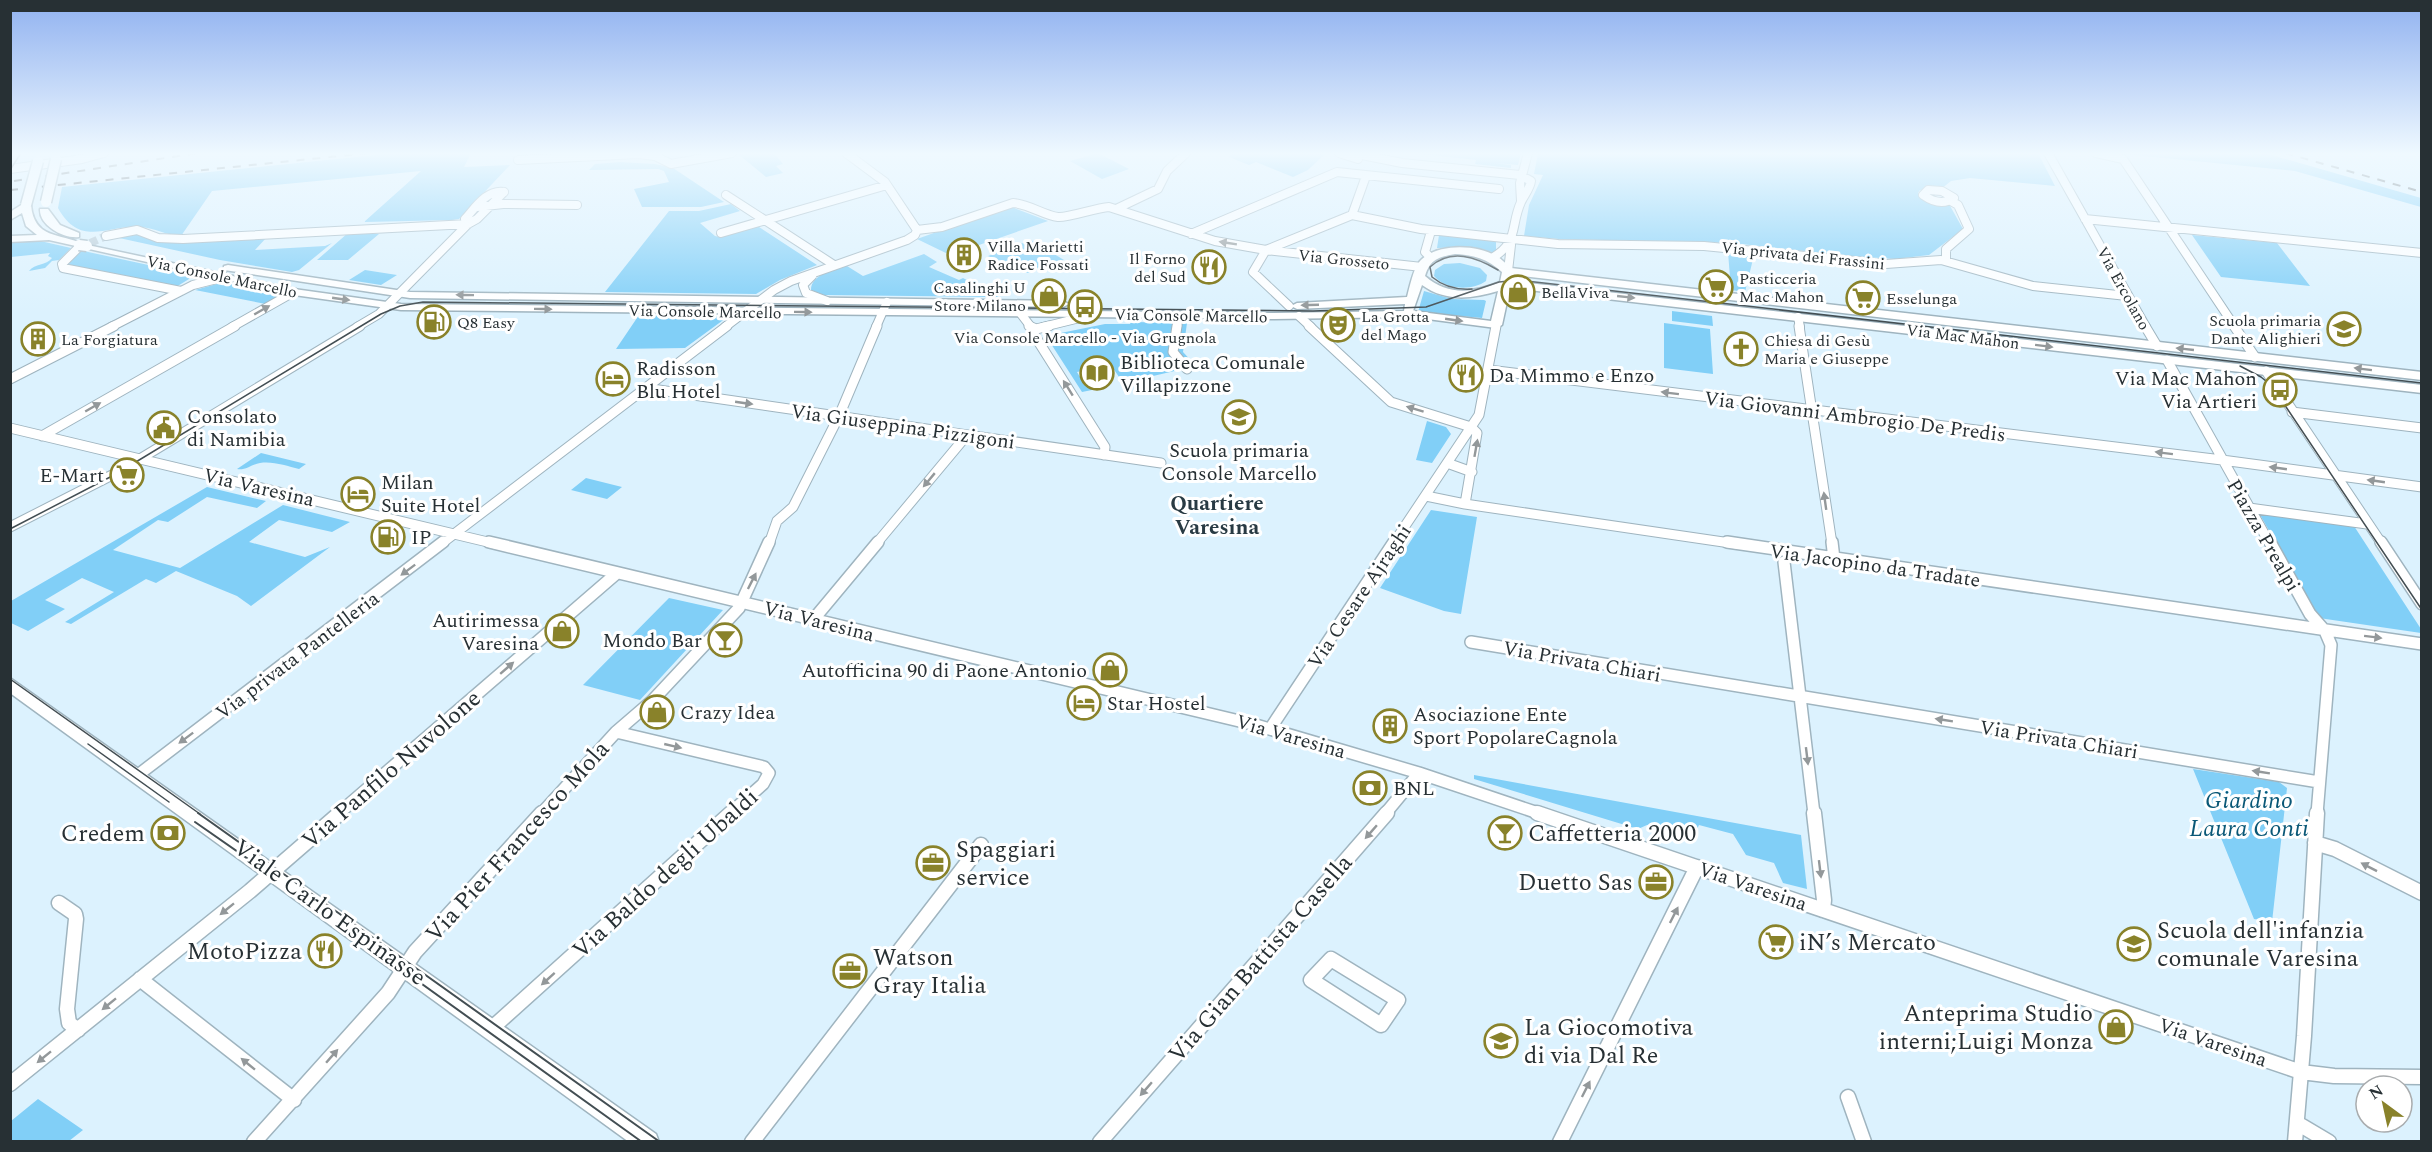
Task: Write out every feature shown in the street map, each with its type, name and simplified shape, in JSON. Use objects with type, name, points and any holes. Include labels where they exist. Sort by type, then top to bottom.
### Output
[{"type":"main road","points":[[10,217],[24,207]]},
{"type":"main road","points":[[17,229],[25,207]]},
{"type":"main road","points":[[17,229],[45,207]]},
{"type":"main road","name":"Via Console Marcello","points":[[45,207],[47,221],[57,229],[90,243],[202,272],[385,309],[745,311],[885,307],[1289,306],[1411,300]]},
{"type":"main road","name":"Via Console Marcello","points":[[17,229],[31,227],[50,238],[400,294],[827,301],[885,307],[1021,314],[1299,316],[1412,314],[1496,325]]},
{"type":"main road","points":[[17,229],[50,238]]},
{"type":"main road","points":[[1412,314],[1409,308],[1411,300],[1421,272],[1430,257],[1455,250],[1474,252],[1492,258],[1507,277]]},
{"type":"main road","points":[[1421,272],[1436,290],[1462,295],[1482,294],[1507,277]]},
{"type":"main road","points":[[1496,325],[1507,277]]},
{"type":"main road","name":"Via Mac Mahon","points":[[1507,277],[1797,310],[2126,342],[2421,376]]},
{"type":"main road","name":"Via Mac Mahon","points":[[1797,310],[2167,360],[2421,389]]},
{"type":"main road","name":"Via Ercolano","points":[[2157,346],[2167,360]]},
{"type":"main road","points":[[2255,357],[2265,371]]},
{"type":"main road","name":"Viale Carlo Espinasse","points":[[10,684],[648,1142]]},
{"type":"street","points":[[468,224],[465,219],[477,207]]},
{"type":"street","points":[[10,527],[140,459],[385,309],[468,224],[489,207]]},
{"type":"street","points":[[744,207],[834,266]]},
{"type":"street","points":[[722,233],[811,207]]},
{"type":"street","points":[[902,207],[918,230]]},
{"type":"street","points":[[918,230],[942,227],[997,207]]},
{"type":"street","points":[[1032,207],[1059,218],[1097,207],[1116,209],[1120,207]]},
{"type":"street","points":[[1191,234],[1254,207]]},
{"type":"street","points":[[1289,306],[1253,272],[1266,250],[1352,215],[1355,207]]},
{"type":"street","points":[[1492,258],[1505,252],[1515,235],[1520,207]]},
{"type":"street","points":[[1946,261],[1946,249],[1969,230],[1959,207]]},
{"type":"street","name":"Via Ercolano","points":[[2078,207],[2157,346]]},
{"type":"street","points":[[2156,207],[2255,357]]},
{"type":"street","name":"Via Grosseto","points":[[1116,209],[1215,241],[1421,272]]},
{"type":"street","name":"Via privata dei Frassini","points":[[1352,215],[1431,231],[1558,244],[1704,246],[1886,264],[1929,260],[1946,261],[2025,284],[2127,296]]},
{"type":"street","points":[[2085,219],[2421,253]]},
{"type":"street","points":[[181,291],[63,268],[62,264],[90,243],[137,230],[158,238],[183,239],[468,224]]},
{"type":"street","points":[[827,301],[806,293],[803,285],[812,276],[907,240],[918,230]]},
{"type":"street","points":[[1430,257],[1425,252],[1431,231]]},
{"type":"street","points":[[1293,239],[1291,247],[1299,254]]},
{"type":"street","points":[[1507,277],[1511,239]]},
{"type":"street","name":"Via privata Pantelleria","points":[[138,775],[760,299],[781,286],[834,266]]},
{"type":"street","points":[[10,379],[193,285],[199,281],[202,272]]},
{"type":"street","points":[[193,285],[225,277]]},
{"type":"street","points":[[42,435],[294,292]]},
{"type":"street","points":[[839,417],[885,307]]},
{"type":"street","points":[[1797,310],[1834,559]]},
{"type":"street","points":[[1021,314],[1030,327],[1036,329],[1096,314]]},
{"type":"street","points":[[1299,316],[1390,402],[1471,427],[1478,436],[1465,504]]},
{"type":"street","points":[[1178,321],[1173,352],[1187,369]]},
{"type":"street","name":"Via Cesare Ajraghi","points":[[1270,729],[1479,415],[1496,325]]},
{"type":"street","points":[[1036,329],[1033,333],[1105,447],[1104,454]]},
{"type":"street","name":"Via Mac Mahon","points":[[2126,342],[2146,337],[2148,333]]},
{"type":"street","points":[[2167,360],[2222,460]]},
{"type":"street","name":"Via Giovanni Ambrogio De Predis","points":[[1489,370],[2222,460]]},
{"type":"street","points":[[2265,371],[2421,604]]},
{"type":"street","name":"Via Giuseppina Pizzigoni","points":[[645,388],[1161,463]]},
{"type":"street","points":[[2292,412],[2421,428]]},
{"type":"street","name":"Via Pier Francesco Mola","points":[[254,1142],[388,993],[405,966],[616,732],[652,701],[736,613],[763,560],[777,521],[793,507],[839,417]]},
{"type":"street","name":"Via Varesina","points":[[10,428],[1270,729],[1419,773],[1697,867],[1823,905],[2301,1072],[2334,1076],[2421,1077]]},
{"type":"street","points":[[813,620],[967,435]]},
{"type":"street","name":"Piazza Prealpi","points":[[2222,460],[2420,487]]},
{"type":"street","name":"Piazza Prealpi","points":[[2222,460],[2310,614],[2325,631]]},
{"type":"street","points":[[1447,463],[1472,472]]},
{"type":"street","name":"Via Jacopino da Tradate","points":[[1426,496],[1465,504],[2325,631]]},
{"type":"street","points":[[2250,510],[2367,524]]},
{"type":"street","points":[[2250,510],[2272,518]]},
{"type":"street","points":[[1784,562],[1823,905]]},
{"type":"street","name":"Via Panfilo Nuvolone","points":[[10,1084],[272,871],[617,573]]},
{"type":"street","points":[[2325,631],[2421,644]]},
{"type":"street","points":[[2295,1142],[2319,782],[2331,645],[2325,631]]},
{"type":"street","name":"Via Privata Chiari","points":[[1471,642],[2319,782]]},
{"type":"street","name":"Via Baldo degli Ubaldi","points":[[491,1029],[763,784],[769,773],[764,767],[616,732]]},
{"type":"street","name":"Via Gian Battista Casella","points":[[1100,1142],[1372,831],[1419,773]]},
{"type":"street","points":[[2315,843],[2336,849],[2421,893]]},
{"type":"street","points":[[752,1142],[981,844]]},
{"type":"street","points":[[1560,1142],[1697,867]]},
{"type":"street","points":[[59,903],[75,914],[76,919],[67,1009],[68,1021],[78,1030]]},
{"type":"street","points":[[1331,958],[1398,1000],[1381,1025],[1311,980],[1331,958]]},
{"type":"street","points":[[140,979],[294,1100]]},
{"type":"street","points":[[1848,1097],[1864,1142]]},
{"type":"street","points":[[2297,1123],[2330,1142]]},
{"type":"green space","points":[[201,207],[181,236],[141,227],[86,231],[76,228],[58,208]]},
{"type":"green space","points":[[381,207],[471,207],[459,219],[364,222]]},
{"type":"green space","points":[[718,207],[735,207],[740,211],[700,223],[719,237],[756,225],[817,265],[780,280],[756,294],[605,292],[669,211],[699,211]]},
{"type":"green space","points":[[1007,207],[1048,221],[950,255],[917,239]]},
{"type":"green space","points":[[1529,207],[1951,207],[1963,229],[1929,255],[1895,259],[1732,243],[1559,239],[1524,236]]},
{"type":"green space","points":[[126,232],[206,242],[267,237],[255,250],[325,246],[332,243],[299,270],[292,272],[220,260],[110,236]]},
{"type":"green space","points":[[348,233],[379,234],[348,260],[317,260]]},
{"type":"green space","points":[[1439,235],[1496,241],[1496,253],[1470,247],[1437,248]]},
{"type":"green space","points":[[2192,235],[2277,243],[2310,286],[2221,277]]},
{"type":"green space","points":[[36,240],[71,248],[59,260],[52,261],[45,268],[29,271],[50,261],[52,258],[48,256],[50,253],[11,257],[10,241]]},
{"type":"green space","points":[[1031,240],[1064,260],[1028,273],[988,256]]},
{"type":"green space","points":[[79,250],[191,276],[176,287],[68,265]]},
{"type":"green space","points":[[1728,252],[1754,255],[1745,292],[1731,290]]},
{"type":"green space","points":[[924,254],[937,262],[929,267],[959,280],[963,278],[999,297],[824,295],[811,290],[819,276],[836,269],[847,266],[863,276]]},
{"type":"green space","points":[[1460,263],[1480,268],[1487,275],[1486,281],[1467,288],[1459,288],[1445,284],[1434,276],[1435,270],[1444,264]]},
{"type":"green space","points":[[365,270],[397,275],[381,285],[349,280]]},
{"type":"green space","points":[[224,282],[280,296],[266,304],[195,290]]},
{"type":"green space","points":[[1424,291],[1452,299],[1484,300],[1486,301],[1482,318],[1418,312]]},
{"type":"green space","points":[[1672,311],[1712,316],[1713,326],[1672,321]]},
{"type":"green space","points":[[639,315],[723,316],[726,318],[685,348],[616,349]]},
{"type":"green space","points":[[1131,322],[1187,323],[1183,352],[1196,366],[1123,383],[1111,365],[1077,372],[1083,382],[1104,377],[1106,381],[1102,388],[1082,392],[1046,336],[1105,324],[1130,324]]},
{"type":"green space","points":[[1664,323],[1710,329],[1713,374],[1664,368]]},
{"type":"green space","points":[[1427,421],[1446,427],[1451,434],[1432,463],[1416,460]]},
{"type":"green space","points":[[261,453],[306,464],[299,469],[265,463],[237,469]]},
{"type":"green space","points":[[586,478],[622,487],[607,499],[571,490]]},
{"type":"green space","points":[[207,487],[266,501],[257,508],[207,497],[168,522],[158,520],[113,550],[180,568],[283,505],[350,522],[332,532],[279,520],[249,542],[305,557],[330,547],[251,606],[237,596],[176,571],[156,583],[146,579],[71,624],[65,622],[114,592],[82,578],[45,600],[65,609],[28,631],[11,623],[11,601]]},
{"type":"green space","points":[[1431,510],[1477,517],[1461,614],[1444,611],[1380,588]]},
{"type":"green space","points":[[2259,513],[2354,526],[2421,629],[2421,633],[2319,618]]},
{"type":"green space","points":[[669,598],[723,610],[640,700],[583,685]]},
{"type":"green space","name":"Giardino Laura Conti","points":[[2193,769],[2279,782],[2287,788],[2272,922],[2254,919]]},
{"type":"green space","points":[[1474,775],[1801,835],[1807,889],[1783,883],[1774,863],[1746,855],[1733,834],[1699,825],[1693,837],[1647,825],[1638,829],[1474,779]]},
{"type":"green space","points":[[38,1099],[83,1130],[69,1141],[11,1140],[11,1121]]},
{"type":"tunnel","points":[[79,248],[106,236]]},
{"type":"tram line","points":[[1472,289],[1456,288],[1441,283],[1432,277],[1430,267],[1446,258],[1464,256],[1481,261],[1498,270]]},
{"type":"tram line","points":[[10,529],[116,474],[381,314],[400,306],[423,302],[1313,311],[1426,307],[1499,282],[1518,280],[2422,383]]},
{"type":"tram line","points":[[2240,366],[2261,377],[2272,386],[2422,610]]},
{"type":"tram line","points":[[10,679],[200,814]]},
{"type":"tram line","points":[[88,744],[169,802]]},
{"type":"tram line","points":[[198,813],[660,1142]]},
{"type":"tram line","points":[[195,822],[274,877]]},
{"type":"tram line","points":[[337,923],[642,1142]]},
{"type":"place","name":"Villa Marietti Radice Fossati","points":[[964,255]]},
{"type":"place","name":"Il Forno del Sud","points":[[1209,267]]},
{"type":"place","name":"Pasticceria Mac Mahon","points":[[1716,287]]},
{"type":"place","name":"BellaViva","points":[[1518,292]]},
{"type":"place","name":"Casalinghi U Store Milano","points":[[1049,296]]},
{"type":"place","name":"Esselunga","points":[[1863,298]]},
{"type":"place","name":"Via Console Marcello - Via Grugnola","points":[[1085,307]]},
{"type":"place","name":"Q8 Easy","points":[[434,322]]},
{"type":"place","name":"La Grotta del Mago","points":[[1338,325]]},
{"type":"place","name":"Scuola primaria Dante Alighieri","points":[[2344,329]]},
{"type":"place","name":"La Forgiatura","points":[[38,339]]},
{"type":"place","name":"Chiesa di Gesù Maria e Giuseppe","points":[[1741,349]]},
{"type":"place","name":"Biblioteca Comunale Villapizzone","points":[[1097,373]]},
{"type":"place","name":"Da Mimmo e Enzo","points":[[1466,375]]},
{"type":"place","name":"Radisson Blu Hotel","points":[[613,379]]},
{"type":"place","name":"Via Mac Mahon Via Artieri","points":[[2280,390]]},
{"type":"place","name":"Scuola primaria Console Marcello","points":[[1239,417]]},
{"type":"place","name":"Consolato di Namibia","points":[[164,428]]},
{"type":"place","name":"E-Mart","points":[[127,475]]},
{"type":"place","name":"Milan Suite Hotel","points":[[358,494]]},
{"type":"place","name":"IP","points":[[388,537]]},
{"type":"place","name":"Autirimessa Varesina","points":[[562,631]]},
{"type":"place","name":"Mondo Bar","points":[[725,640]]},
{"type":"place","name":"Autofficina 90 di Paone Antonio","points":[[1110,670]]},
{"type":"place","name":"Star Hostel","points":[[1084,703]]},
{"type":"place","name":"Crazy Idea","points":[[657,712]]},
{"type":"place","name":"Asociazione Ente Sport PopolareCagnola","points":[[1390,726]]},
{"type":"place","name":"BNL","points":[[1370,788]]},
{"type":"place","name":"Credem","points":[[168,833]]},
{"type":"place","name":"Caffetteria 2000","points":[[1505,833]]},
{"type":"place","name":"Spaggiari service","points":[[933,863]]},
{"type":"place","name":"Duetto Sas","points":[[1656,882]]},
{"type":"place","name":"iN’s Mercato","points":[[1776,942]]},
{"type":"place","name":"Scuola dell'infanzia comunale Varesina","points":[[2134,944]]},
{"type":"place","name":"MotoPizza","points":[[325,951]]},
{"type":"place","name":"Watson Gray Italia","points":[[850,971]]},
{"type":"place","name":"Anteprima Studio interni;Luigi Monza","points":[[2116,1027]]},
{"type":"place","name":"La Giocomotiva di via Dal Re","points":[[1501,1041]]},
{"type":"district","name":"Quartiere Varesina","points":[[1217,515]]}]
